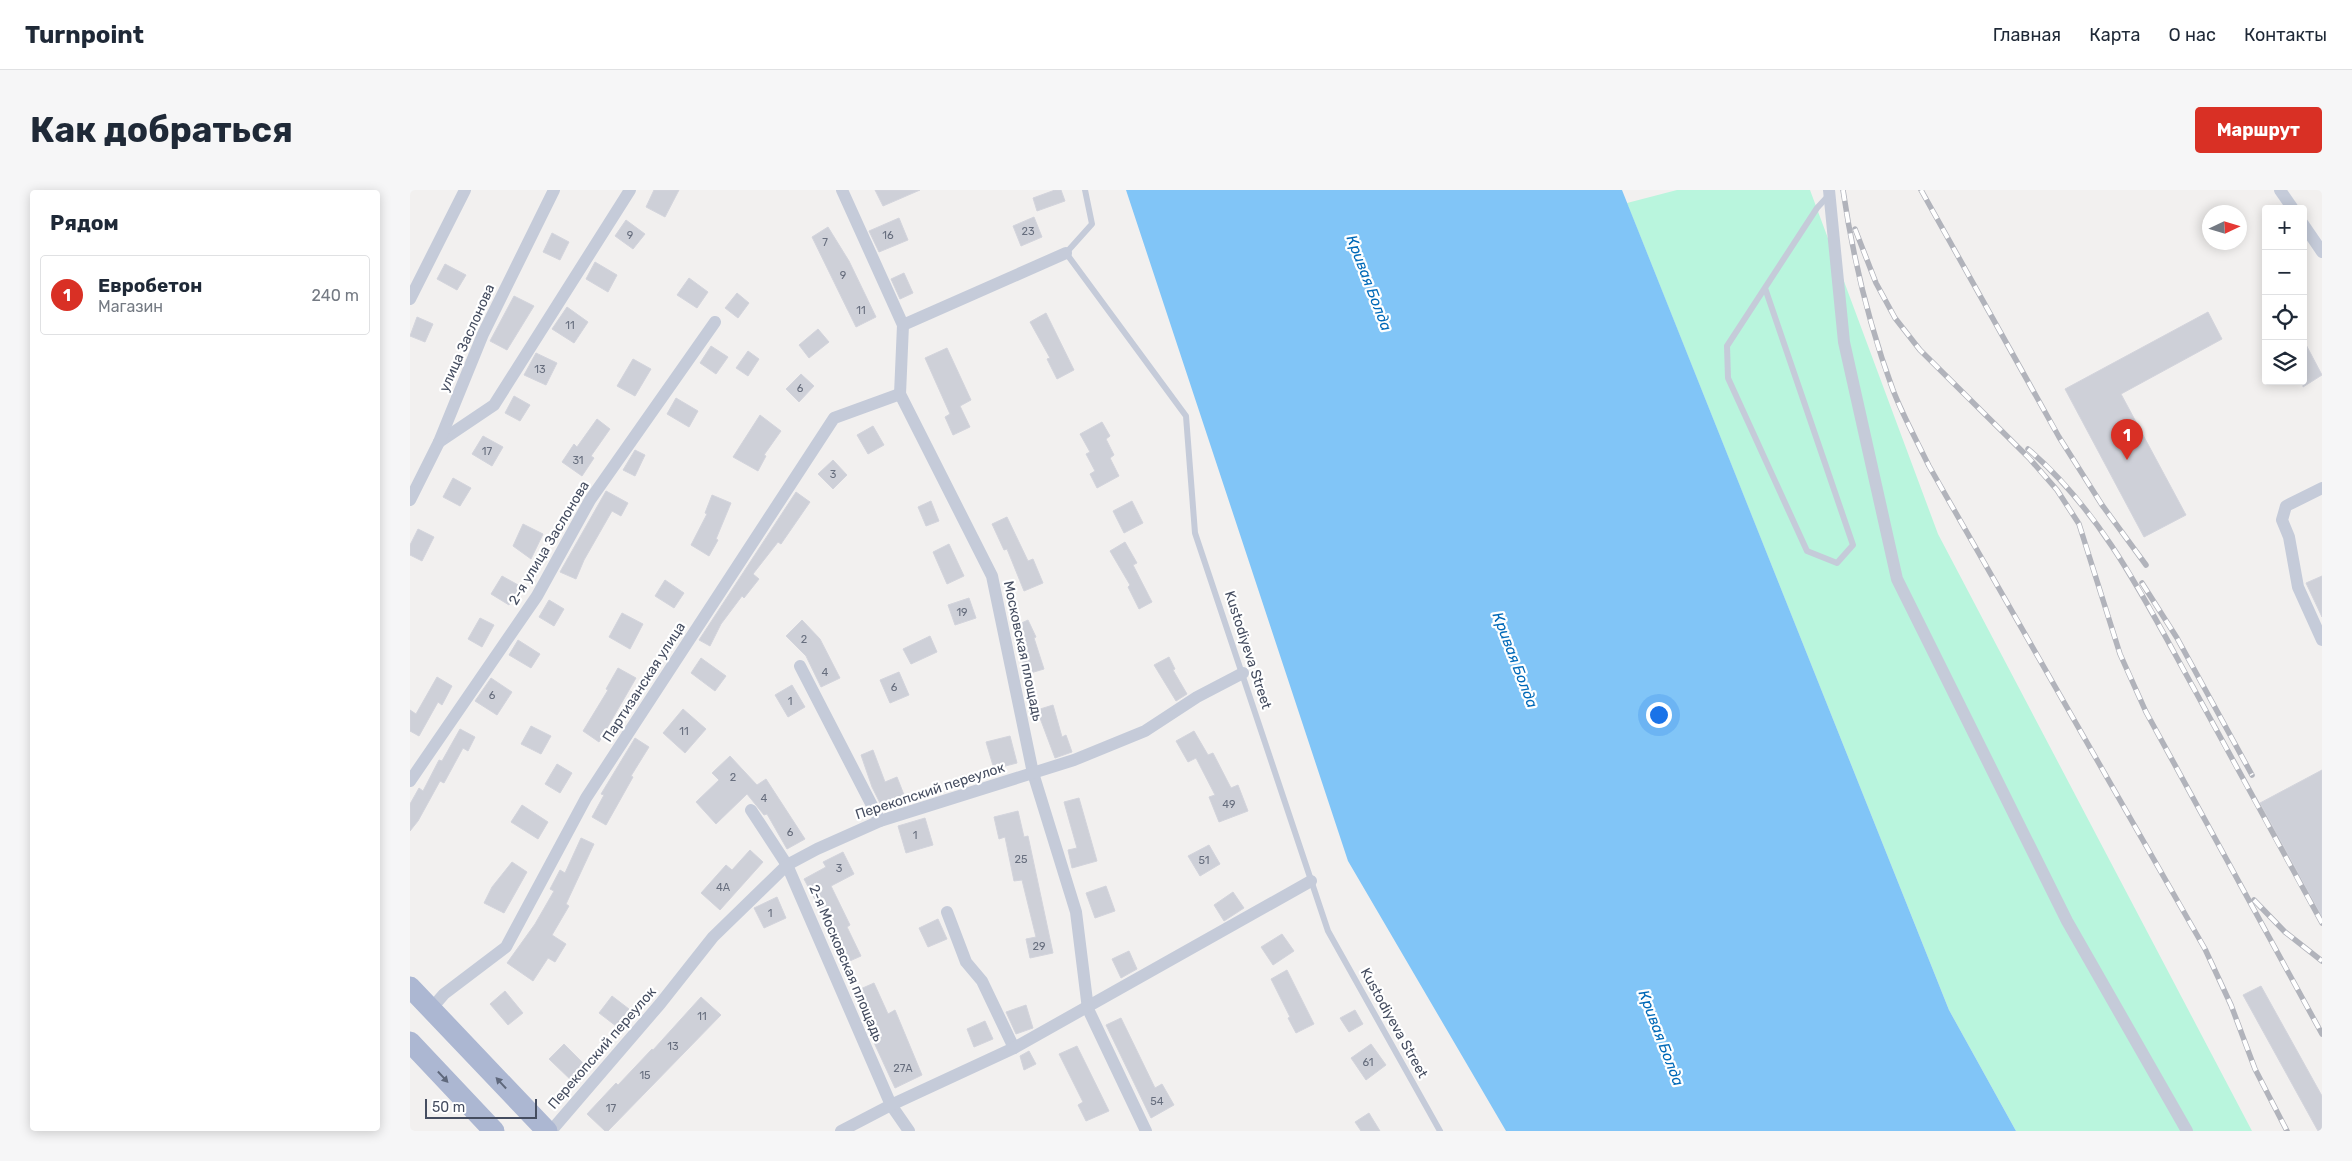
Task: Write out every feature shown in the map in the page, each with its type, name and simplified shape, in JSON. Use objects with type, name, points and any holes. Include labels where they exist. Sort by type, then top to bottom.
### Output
[{"type":"main road","points":[[410,987],[549,1131]]},
{"type":"main road","points":[[410,1042],[494,1131]]},
{"type":"street","points":[[410,299],[465,190]]},
{"type":"street","name":"улица Заслонова","points":[[410,500],[439,442],[483,334],[554,190]]},
{"type":"street","points":[[439,442],[494,405],[630,190]]},
{"type":"street","name":"Московская площадь","points":[[842,190],[902,324],[900,394],[992,576],[1033,774],[1076,912],[1088,1009],[1146,1131]]},
{"type":"street","points":[[2280,190],[2290,205]]},
{"type":"street","points":[[1830,192],[1844,342],[1897,579],[2067,921],[2187,1131]]},
{"type":"street","points":[[2307,230],[2322,252]]},
{"type":"street","points":[[902,324],[1066,253]]},
{"type":"street","name":"2-я улица Заслонова","points":[[410,781],[537,596],[590,500],[715,322]]},
{"type":"street","name":"Партизанская улица","points":[[431,1009],[444,994],[506,947],[586,798],[834,418],[900,394]]},
{"type":"street","points":[[2322,488],[2286,506],[2282,520],[2290,537],[2298,587],[2322,640]]},
{"type":"street","points":[[800,666],[880,821]]},
{"type":"street","name":"Перекопский переулок","points":[[549,1131],[660,1004],[713,937],[787,865],[817,848],[880,821],[1033,774],[1074,760],[1145,731],[1197,697],[1243,673]]},
{"type":"street","name":"2-я Московская площадь","points":[[751,810],[787,865],[891,1105],[909,1131]]},
{"type":"street","points":[[841,1131],[891,1105],[1014,1048],[1088,1009],[1311,881]]},
{"type":"street","points":[[947,912],[966,962],[982,981],[1014,1048]]},
{"type":"lane","points":[[1066,253],[1092,224],[1085,190]]},
{"type":"lane","points":[[1765,288],[1853,545],[1837,563],[1807,551],[1728,378],[1727,346],[1817,208],[1830,192]]},
{"type":"lane","name":"Kustodiyeva Street","points":[[1066,253],[1186,416],[1195,533],[1328,932],[1440,1131]]},
{"type":"green space","points":[[1677,190],[1810,190],[1938,534],[2252,1131],[2016,1131],[1949,1010],[1627,203]]},
{"type":"water","name":"Кривая Болда","points":[[1126,190],[1622,190],[1949,1010],[2016,1131],[1506,1131],[1348,861]]},
{"type":"building","points":[[654,190],[679,190],[665,217],[646,207]]},
{"type":"building","points":[[875,190],[920,190],[883,206]]},
{"type":"building","points":[[1055,190],[1061,190],[1065,201],[1037,211],[1033,198]]},
{"type":"building","points":[[1034,217],[1042,237],[1021,246],[1013,226]]},
{"type":"building","points":[[899,218],[908,240],[879,252],[869,231]]},
{"type":"building","points":[[626,220],[645,234],[633,249],[615,236]]},
{"type":"building","points":[[828,227],[849,261],[876,317],[856,327],[812,237]]},
{"type":"building","points":[[552,233],[569,242],[560,260],[543,252]]},
{"type":"building","points":[[595,262],[617,275],[608,292],[586,279]]},
{"type":"building","points":[[445,264],[466,275],[457,290],[437,279]]},
{"type":"building","points":[[904,273],[913,293],[900,299],[891,279]]},
{"type":"building","points":[[689,278],[708,292],[697,308],[677,295]]},
{"type":"building","points":[[737,293],[749,303],[738,318],[725,308]]},
{"type":"building","points":[[514,296],[534,306],[507,350],[490,341]]},
{"type":"building","points":[[567,307],[588,322],[574,343],[552,329]]},
{"type":"building","points":[[2208,312],[2222,339],[2121,394],[2186,515],[2144,537],[2065,389]]},
{"type":"building","points":[[1046,313],[1074,370],[1057,379],[1047,359],[1050,358],[1030,322]]},
{"type":"building","points":[[417,317],[433,324],[425,342],[410,336]]},
{"type":"building","points":[[818,329],[829,342],[809,358],[799,345]]},
{"type":"building","points":[[711,346],[728,357],[716,374],[700,363]]},
{"type":"building","points":[[2307,347],[2322,375],[2307,384]]},
{"type":"building","points":[[947,348],[971,400],[960,406],[970,427],[953,435],[945,417],[950,414],[925,358]]},
{"type":"building","points":[[748,351],[759,359],[748,376],[736,368]]},
{"type":"building","points":[[536,353],[557,363],[546,385],[524,375]]},
{"type":"building","points":[[633,359],[651,369],[635,396],[617,386]]},
{"type":"building","points":[[801,374],[814,386],[799,402],[786,389]]},
{"type":"building","points":[[514,396],[530,405],[520,421],[505,413]]},
{"type":"building","points":[[676,398],[698,411],[689,427],[667,414]]},
{"type":"building","points":[[760,415],[781,431],[764,455],[766,456],[758,471],[733,457]]},
{"type":"building","points":[[597,419],[610,429],[591,456],[594,458],[582,476],[562,462],[574,444],[577,447]]},
{"type":"building","points":[[1102,422],[1110,436],[1106,439],[1114,455],[1110,458],[1119,476],[1097,488],[1090,474],[1095,471],[1086,454],[1090,452],[1080,434]]},
{"type":"building","points":[[873,426],[884,445],[868,454],[857,435]]},
{"type":"building","points":[[483,436],[503,447],[492,466],[472,454]]},
{"type":"building","points":[[635,450],[645,455],[635,476],[623,470]]},
{"type":"building","points":[[833,460],[847,475],[833,489],[818,474]]},
{"type":"building","points":[[453,478],[471,488],[460,506],[443,497]]},
{"type":"building","points":[[606,491],[628,503],[621,516],[612,511],[584,560],[576,579],[560,572]]},
{"type":"building","points":[[796,492],[810,502],[781,544],[778,542],[753,574],[759,579],[744,598],[742,596],[721,624],[710,646],[699,640]]},
{"type":"building","points":[[712,495],[731,503],[716,539],[718,540],[709,556],[691,545],[707,514],[705,513]]},
{"type":"building","points":[[931,501],[939,521],[926,526],[918,507]]},
{"type":"building","points":[[1132,501],[1143,523],[1124,533],[1113,511]]},
{"type":"building","points":[[1007,517],[1028,561],[1033,559],[1043,583],[1024,591],[1007,549],[1004,550],[992,524]]},
{"type":"building","points":[[523,524],[543,534],[531,559],[513,546]]},
{"type":"building","points":[[418,529],[434,537],[422,561],[410,555],[410,545]]},
{"type":"building","points":[[1125,542],[1137,563],[1133,565],[1152,602],[1139,609],[1128,587],[1130,585],[1110,551]]},
{"type":"building","points":[[949,544],[964,576],[947,584],[933,552]]},
{"type":"building","points":[[502,576],[520,586],[509,605],[491,594]]},
{"type":"building","points":[[2322,576],[2322,617],[2306,583]]},
{"type":"building","points":[[665,580],[684,593],[674,608],[655,596]]},
{"type":"building","points":[[969,598],[976,618],[955,625],[948,605]]},
{"type":"building","points":[[549,600],[564,609],[554,626],[539,617]]},
{"type":"building","points":[[622,613],[643,624],[630,649],[609,637]]},
{"type":"building","points":[[480,618],[494,625],[482,647],[468,639]]},
{"type":"building","points":[[802,620],[820,639],[840,678],[821,687],[806,656],[786,636]]},
{"type":"building","points":[[1028,620],[1036,637],[1034,638],[1044,669],[1027,674],[1019,651],[1024,649],[1013,627]]},
{"type":"building","points":[[930,636],[937,652],[911,664],[903,649]]},
{"type":"building","points":[[518,640],[540,654],[531,668],[509,655]]},
{"type":"building","points":[[1169,657],[1175,669],[1173,670],[1187,694],[1176,701],[1154,665]]},
{"type":"building","points":[[701,658],[726,676],[715,691],[691,673]]},
{"type":"building","points":[[618,668],[636,678],[599,742],[583,731],[608,690],[606,689]]},
{"type":"building","points":[[899,672],[909,695],[890,703],[880,680]]},
{"type":"building","points":[[437,677],[452,686],[442,705],[438,702],[419,736],[410,731],[410,710],[416,714]]},
{"type":"building","points":[[491,678],[512,692],[497,715],[475,701]]},
{"type":"building","points":[[792,685],[805,707],[788,717],[775,695]]},
{"type":"building","points":[[1053,705],[1062,737],[1066,735],[1072,752],[1055,758],[1037,710]]},
{"type":"building","points":[[683,709],[706,729],[685,753],[663,733]]},
{"type":"building","points":[[531,726],[551,736],[541,754],[521,744]]},
{"type":"building","points":[[460,729],[475,737],[468,751],[463,748],[444,783],[440,781],[418,821],[410,831],[410,804],[419,788],[423,791],[439,760],[442,761]]},
{"type":"building","points":[[1194,731],[1208,755],[1213,753],[1231,788],[1238,785],[1248,811],[1219,822],[1209,797],[1215,795],[1196,758],[1188,762],[1176,741]]},
{"type":"building","points":[[1010,736],[1017,763],[994,769],[986,742]]},
{"type":"building","points":[[635,738],[649,747],[631,776],[633,777],[606,825],[592,817],[604,795],[601,794]]},
{"type":"building","points":[[873,750],[885,782],[897,777],[906,800],[883,809],[872,787],[861,755]]},
{"type":"building","points":[[730,756],[757,785],[766,779],[805,839],[787,849],[767,814],[764,815],[747,794],[716,824],[696,802],[719,780],[712,773]]},
{"type":"building","points":[[557,764],[572,773],[560,793],[545,784]]},
{"type":"building","points":[[2322,770],[2322,917],[2260,803]]},
{"type":"building","points":[[1079,798],[1097,861],[1072,868],[1068,850],[1077,848],[1064,802]]},
{"type":"building","points":[[522,805],[548,822],[538,839],[511,822]]},
{"type":"building","points":[[1018,811],[1024,837],[1028,836],[1053,953],[1030,958],[1026,939],[1036,937],[1022,880],[1014,881],[1005,837],[999,839],[994,817]]},
{"type":"building","points":[[925,818],[933,845],[906,853],[898,826]]},
{"type":"building","points":[[581,838],[594,844],[566,904],[569,906],[552,935],[566,944],[555,962],[548,958],[533,981],[507,963],[535,924],[554,891],[550,889],[560,870],[565,873]]},
{"type":"building","points":[[1209,845],[1220,864],[1200,876],[1188,856]]},
{"type":"building","points":[[750,850],[763,862],[720,910],[701,893],[726,865],[732,870]]},
{"type":"building","points":[[843,852],[854,874],[831,886],[850,925],[847,927],[861,956],[843,964],[821,911],[804,879],[826,867],[823,862]]},
{"type":"building","points":[[512,862],[527,872],[504,913],[484,903],[492,887]]},
{"type":"building","points":[[1106,886],[1115,911],[1095,918],[1086,893]]},
{"type":"building","points":[[1233,892],[1244,908],[1224,921],[1214,905]]},
{"type":"building","points":[[777,897],[786,918],[764,928],[754,908]]},
{"type":"building","points":[[938,919],[947,939],[928,947],[919,928]]},
{"type":"building","points":[[1282,934],[1294,951],[1273,965],[1261,947]]},
{"type":"building","points":[[1129,951],[1137,969],[1121,978],[1112,959]]},
{"type":"building","points":[[1287,970],[1314,1024],[1296,1033],[1271,979]]},
{"type":"building","points":[[874,983],[888,1014],[895,1010],[922,1075],[895,1088],[865,1023],[869,1021],[856,991]]},
{"type":"building","points":[[2261,986],[2322,1096],[2322,1131],[2318,1131],[2243,995]]},
{"type":"building","points":[[505,991],[523,1013],[508,1025],[490,1004]]},
{"type":"building","points":[[612,996],[629,1009],[616,1026],[599,1013]]},
{"type":"building","points":[[701,997],[721,1015],[608,1131],[605,1131],[587,1114],[616,1083],[618,1085],[653,1050]]},
{"type":"building","points":[[1026,1005],[1033,1028],[1016,1034],[1006,1012]]},
{"type":"building","points":[[1355,1010],[1363,1024],[1349,1032],[1340,1018]]},
{"type":"building","points":[[1121,1018],[1155,1088],[1162,1084],[1174,1105],[1151,1118],[1106,1025]]},
{"type":"building","points":[[985,1021],[993,1039],[974,1047],[967,1029]]},
{"type":"building","points":[[564,1044],[588,1068],[574,1083],[549,1059]]},
{"type":"building","points":[[1371,1044],[1386,1065],[1366,1080],[1351,1058]]},
{"type":"building","points":[[1077,1046],[1109,1111],[1086,1121],[1078,1105],[1083,1102],[1059,1054]]},
{"type":"building","points":[[1029,1051],[1036,1064],[1024,1070],[1020,1056]]},
{"type":"building","points":[[1369,1113],[1380,1131],[1361,1131],[1355,1122]]},
{"type":"railway","points":[[1843,190],[1857,266],[1869,316],[1884,366],[1906,419],[1929,466],[2205,949],[2231,1005],[2255,1069],[2287,1131]]},
{"type":"railway","points":[[1921,190],[2059,437],[2102,505],[2146,565]]},
{"type":"railway","points":[[1855,229],[1876,283],[1895,318],[1920,350],[2029,458],[2057,490],[2079,524],[2120,654],[2146,712],[2322,1034]]},
{"type":"railway","points":[[2028,449],[2055,474],[2079,501],[2121,560],[2158,623],[2322,923]]},
{"type":"railway","points":[[2142,583],[2177,638],[2252,775]]},
{"type":"railway","points":[[2254,900],[2285,932],[2322,961]]},
{"type":"place","name":"Евробетон","points":[[2127,460]]}]
